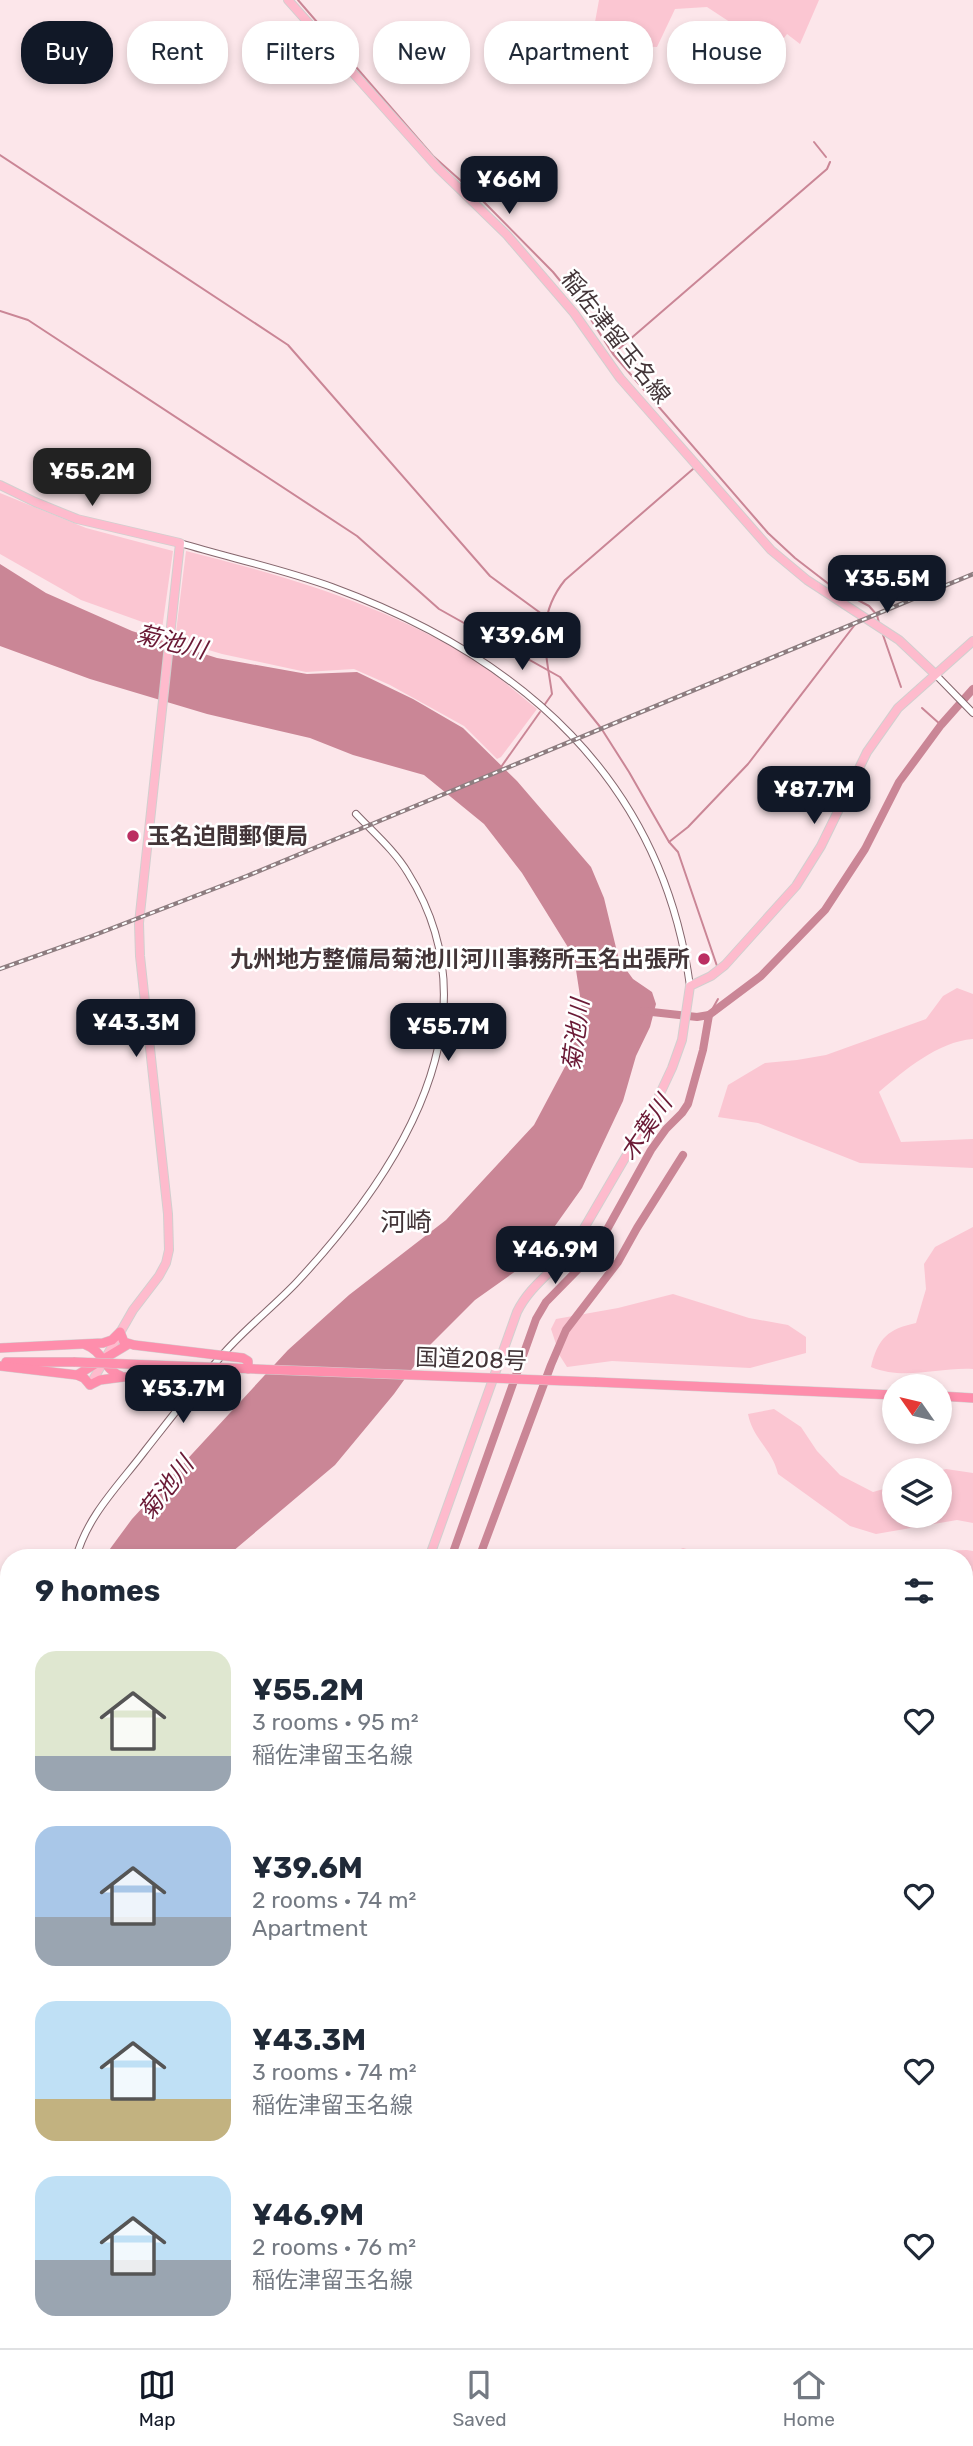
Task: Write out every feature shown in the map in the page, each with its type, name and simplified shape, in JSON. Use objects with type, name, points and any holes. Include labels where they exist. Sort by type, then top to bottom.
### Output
[{"type":"highway","points":[[0,1348],[103,1343],[113,1340],[120,1332]]},
{"type":"highway","points":[[120,1332],[122,1339],[130,1345],[243,1358],[248,1361],[248,1369]]},
{"type":"highway","points":[[82,1344],[93,1348],[111,1371],[123,1377]]},
{"type":"highway","points":[[77,1375],[130,1345]]},
{"type":"highway","points":[[0,1362],[77,1375],[85,1378],[90,1385],[100,1380],[123,1377],[261,1374],[276,1371]]},
{"type":"highway","name":"国道208号","points":[[0,1362],[75,1362],[882,1394]]},
{"type":"highway","points":[[952,1397],[973,1398]]},
{"type":"main road","name":"稲佐津留玉名線","points":[[288,0],[439,169],[507,235],[575,313],[620,378],[746,523],[787,565],[899,640],[936,675]]},
{"type":"main road","points":[[0,485],[77,519],[179,547],[139,923],[140,957],[168,1214],[169,1250],[159,1276],[133,1310],[90,1385]]},
{"type":"main road","points":[[432,1549],[517,1312],[532,1288],[569,1252],[652,1110],[672,1068],[685,1022],[690,986],[711,976],[725,965],[796,886],[821,846],[867,752],[898,708],[973,640]]},
{"type":"street","points":[[179,547],[309,579],[388,609],[476,656],[539,704],[600,767],[646,839],[675,910],[690,986]]},
{"type":"street","points":[[936,675],[973,713]]},
{"type":"street","points":[[79,1549],[96,1514],[175,1412],[226,1351],[297,1282],[362,1201],[401,1143],[426,1092],[441,1031],[444,968],[438,941],[429,914],[408,872],[356,814]]},
{"type":"shaded area","points":[[599,0],[819,0],[800,44],[786,35],[786,21],[728,21],[707,7],[675,9],[657,47],[653,47],[653,21],[595,21]]},
{"type":"shaded area","points":[[0,493],[86,528],[173,551],[162,629],[81,600],[0,554]]},
{"type":"shaded area","points":[[186,551],[334,594],[406,623],[474,660],[537,709],[497,759],[464,726],[390,685],[354,669],[306,672],[222,654],[175,640]]},
{"type":"shaded area","points":[[957,988],[973,994],[973,1039],[934,1051],[879,1092],[901,1142],[973,1139],[973,1168],[860,1163],[758,1123],[718,1117],[728,1085],[765,1063],[826,1055],[926,1019],[943,996]]},
{"type":"shaded area","points":[[973,1227],[973,1369],[896,1373],[871,1367],[877,1349],[886,1336],[898,1328],[916,1323],[926,1289],[924,1264],[935,1247]]},
{"type":"shaded area","points":[[673,1294],[749,1318],[788,1325],[806,1337],[806,1353],[750,1368],[612,1361],[567,1367],[560,1356],[551,1329],[556,1319],[618,1308]]},
{"type":"shaded area","points":[[774,1409],[801,1427],[817,1451],[840,1475],[873,1492],[882,1489],[882,1528],[911,1528],[876,1534],[850,1526],[778,1474],[750,1423],[748,1414]]},
{"type":"shaded area","points":[[952,1470],[973,1473],[973,1523],[952,1521]]},
{"type":"water","name":"菊池川","points":[[0,564],[46,593],[132,631],[217,658],[307,674],[357,672],[413,699],[463,728],[517,781],[591,867],[604,898],[619,960],[633,979],[652,992],[656,1004],[650,1027],[636,1056],[623,1101],[582,1188],[530,1261],[475,1300],[427,1348],[394,1394],[335,1465],[235,1549],[110,1549],[132,1519],[288,1350],[349,1295],[446,1220],[534,1125],[568,1061],[582,1009],[574,957],[522,873],[484,824],[424,775],[353,755],[310,738],[207,714],[90,679],[0,646]]},
{"type":"waterway","points":[[298,0],[433,156],[478,196],[553,272],[588,315],[613,354],[768,533],[830,585],[869,606],[877,615],[879,623]]},
{"type":"waterway","points":[[814,142],[826,157]]},
{"type":"waterway","points":[[0,155],[288,345],[490,576],[546,617]]},
{"type":"waterway","points":[[614,353],[827,169],[830,162]]},
{"type":"waterway","points":[[0,311],[28,320],[357,536],[439,609],[560,677],[601,728],[669,842],[678,852],[717,966]]},
{"type":"waterway","points":[[543,707],[552,694],[545,635],[549,607],[556,594],[565,580],[693,469]]},
{"type":"waterway","points":[[669,842],[688,827],[748,764],[860,618]]},
{"type":"waterway","points":[[883,635],[901,687]]},
{"type":"waterway","name":"木葉川","points":[[454,1549],[536,1319],[546,1302],[594,1253],[651,1150],[688,1104],[703,1050],[709,1015],[761,976],[825,910],[865,849],[899,782],[941,725],[973,689]]},
{"type":"waterway","points":[[922,708],[941,725]]},
{"type":"waterway","points":[[501,767],[540,712]]},
{"type":"waterway","name":"木葉川","points":[[709,1015],[718,999]]},
{"type":"waterway","points":[[643,1011],[697,1017],[709,1015]]},
{"type":"waterway","points":[[482,1549],[566,1330],[618,1262],[683,1155]]},
{"type":"railway","points":[[0,969],[247,876],[973,574]]},
{"type":"place","name":"玉名迫間郵便局","points":[[133,836]]},
{"type":"place","name":"九州地方整備局菊池川河川事務所玉名出張所","points":[[704,959]]},
{"type":"district","name":"河崎","points":[[406,1222]]}]
